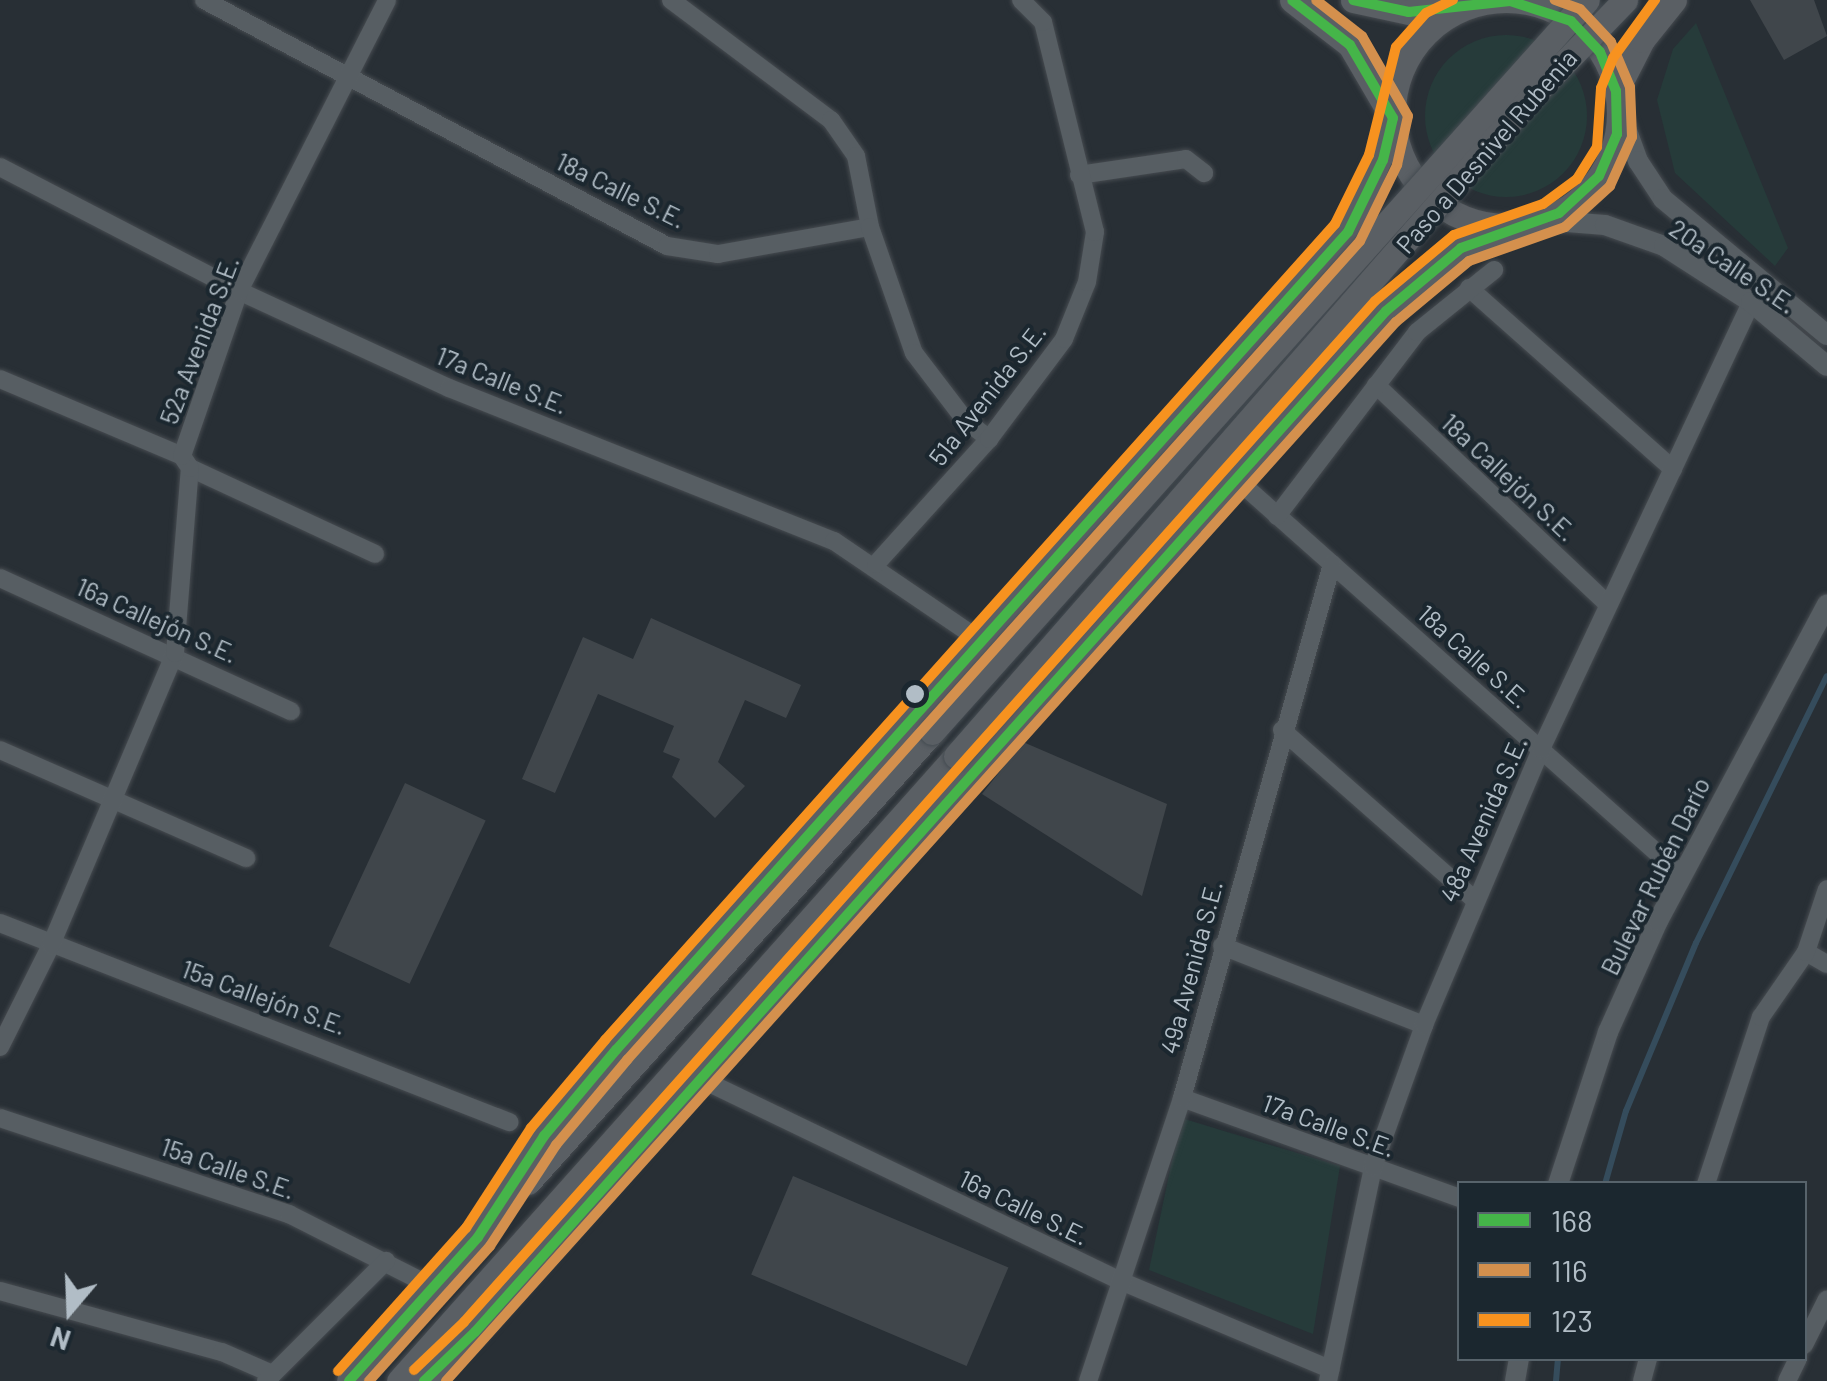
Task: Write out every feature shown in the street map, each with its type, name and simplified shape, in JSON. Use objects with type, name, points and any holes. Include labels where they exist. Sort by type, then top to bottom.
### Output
[{"type":"main road","points":[[1292,0],[1350,45],[1393,122],[1414,178],[1447,209],[1490,224],[1539,221]]},
{"type":"main road","points":[[1353,0],[1408,12],[1521,2],[1562,16],[1594,43],[1617,99]]},
{"type":"main road","name":"Paso a Desnivel Rubenia","points":[[478,1236],[1587,0]]},
{"type":"main road","name":"Paso a Desnivel Rubenia","points":[[398,1381],[956,756],[1534,94],[1625,0]]},
{"type":"main road","points":[[424,1381],[701,1079],[1232,476],[1386,311],[1461,248],[1567,208],[1600,176],[1615,143],[1617,99],[1642,40],[1674,0]]},
{"type":"main road","points":[[349,1381],[478,1236],[556,1121],[1348,232],[1393,122],[1409,55],[1435,25],[1479,3]]},
{"type":"street","name":"18a Calle S.E.","points":[[204,0],[667,246],[718,254],[870,227]]},
{"type":"street","name":"52a Avenida S.E.","points":[[0,1047],[51,945],[175,653],[186,462],[239,291],[387,0]]},
{"type":"street","points":[[1022,0],[1043,22],[1079,175],[1186,159],[1204,174]]},
{"type":"street","points":[[675,1],[831,120],[856,156],[870,227],[914,353],[966,420],[989,440]]},
{"type":"street","name":"20a Calle S.E.","points":[[1617,99],[1638,161],[1662,199],[1827,335]]},
{"type":"street","name":"17a Calle S.E.","points":[[0,167],[239,291],[449,388],[691,481],[876,564],[982,640]]},
{"type":"street","name":"51a Avenida S.E.","points":[[876,564],[989,440],[1064,339],[1087,282],[1094,232],[1079,175]]},
{"type":"street","name":"20a Calle S.E.","points":[[1539,221],[1596,223],[1646,236],[1751,302],[1827,366]]},
{"type":"street","points":[[1277,516],[1417,332],[1494,270]]},
{"type":"street","points":[[1469,288],[1672,470]]},
{"type":"street","name":"48a Avenida S.E.","points":[[1329,1375],[1373,1167],[1424,1024],[1541,749],[1751,302]]},
{"type":"street","points":[[0,379],[186,462],[375,554]]},
{"type":"street","name":"18a Callejón S.E.","points":[[1376,385],[1608,606]]},
{"type":"street","name":"18a Calle S.E.","points":[[1232,476],[1682,874]]},
{"type":"street","name":"49a Avenida S.E.","points":[[1088,1381],[1182,1098],[1282,730],[1332,564]]},
{"type":"street","name":"16a Callejón S.E.","points":[[0,578],[175,653],[291,712]]},
{"type":"street","name":"Bulevar Rubén Darío","points":[[1559,1181],[1608,1032],[1682,874],[1827,604]]},
{"type":"street","points":[[1282,730],[1475,900]]},
{"type":"street","points":[[0,750],[246,858]]},
{"type":"street","points":[[1707,1181],[1761,1017],[1806,952],[1827,889]]},
{"type":"street","name":"15a Callejón S.E.","points":[[0,924],[509,1122]]},
{"type":"street","points":[[1222,946],[1424,1024]]},
{"type":"street","points":[[1806,952],[1827,964]]},
{"type":"street","name":"16a Calle S.E.","points":[[701,1079],[1123,1282],[1329,1375]]},
{"type":"street","name":"17a Calle S.E.","points":[[1182,1098],[1457,1197]]},
{"type":"street","name":"15a Calle S.E.","points":[[0,1118],[290,1214],[432,1286]]},
{"type":"street","points":[[0,1292],[222,1352],[269,1378],[386,1261]]},
{"type":"street","points":[[1807,1340],[1825,1309]]},
{"type":"green space","points":[[1696,23],[1788,248],[1775,266],[1675,173],[1657,100],[1673,49]]},
{"type":"green space","points":[[1506,35],[1537,42],[1563,59],[1580,85],[1587,116],[1580,147],[1563,173],[1537,190],[1506,197],[1475,190],[1449,173],[1432,147],[1425,116],[1432,85],[1449,59],[1475,42]]},
{"type":"green space","points":[[1181,1118],[1340,1166],[1313,1334],[1149,1270]]},
{"type":"building","points":[[1750,0],[1814,0],[1827,36],[1784,60]]},
{"type":"building","points":[[651,618],[801,685],[786,718],[745,700],[718,762],[745,786],[715,818],[672,777],[680,759],[663,752],[674,726],[598,694],[555,793],[522,779],[583,637],[633,659]]},
{"type":"building","points":[[1023,742],[1167,804],[1142,896],[982,794]]},
{"type":"building","points":[[405,783],[486,821],[410,984],[329,946]]},
{"type":"building","points":[[793,1176],[1008,1267],[967,1366],[751,1274]]},
{"type":"waterway","points":[[1606,1181],[1626,1111],[1696,943],[1827,676]]},
{"type":"waterway","points":[[1556,1381],[1558,1361]]},
{"type":"transit line","name":"168","points":[[349,1381],[478,1237],[544,1136],[616,1050],[1348,232],[1383,160],[1393,118],[1350,45],[1292,0]]},
{"type":"transit line","name":"116","points":[[369,1381],[490,1246],[556,1145],[627,1060],[1360,241],[1397,165],[1408,116],[1362,36],[1316,0]]},
{"type":"transit line","name":"168","points":[[424,1381],[475,1332],[1386,311],[1461,248],[1559,213],[1599,176],[1617,134],[1616,91],[1600,52],[1571,21],[1510,1],[1409,12],[1353,0]]},
{"type":"transit line","name":"123","points":[[338,1371],[466,1228],[531,1128],[605,1040],[1335,224],[1369,155],[1396,47],[1426,13],[1453,0]]},
{"type":"transit line","name":"116","points":[[446,1381],[1396,322],[1469,261],[1565,227],[1610,186],[1632,137],[1630,87],[1611,42],[1580,9],[1555,0]]},
{"type":"transit line","name":"123","points":[[414,1370],[464,1322],[1375,301],[1454,235],[1543,204],[1577,179],[1597,147],[1601,88],[1613,58],[1655,0]]}]
